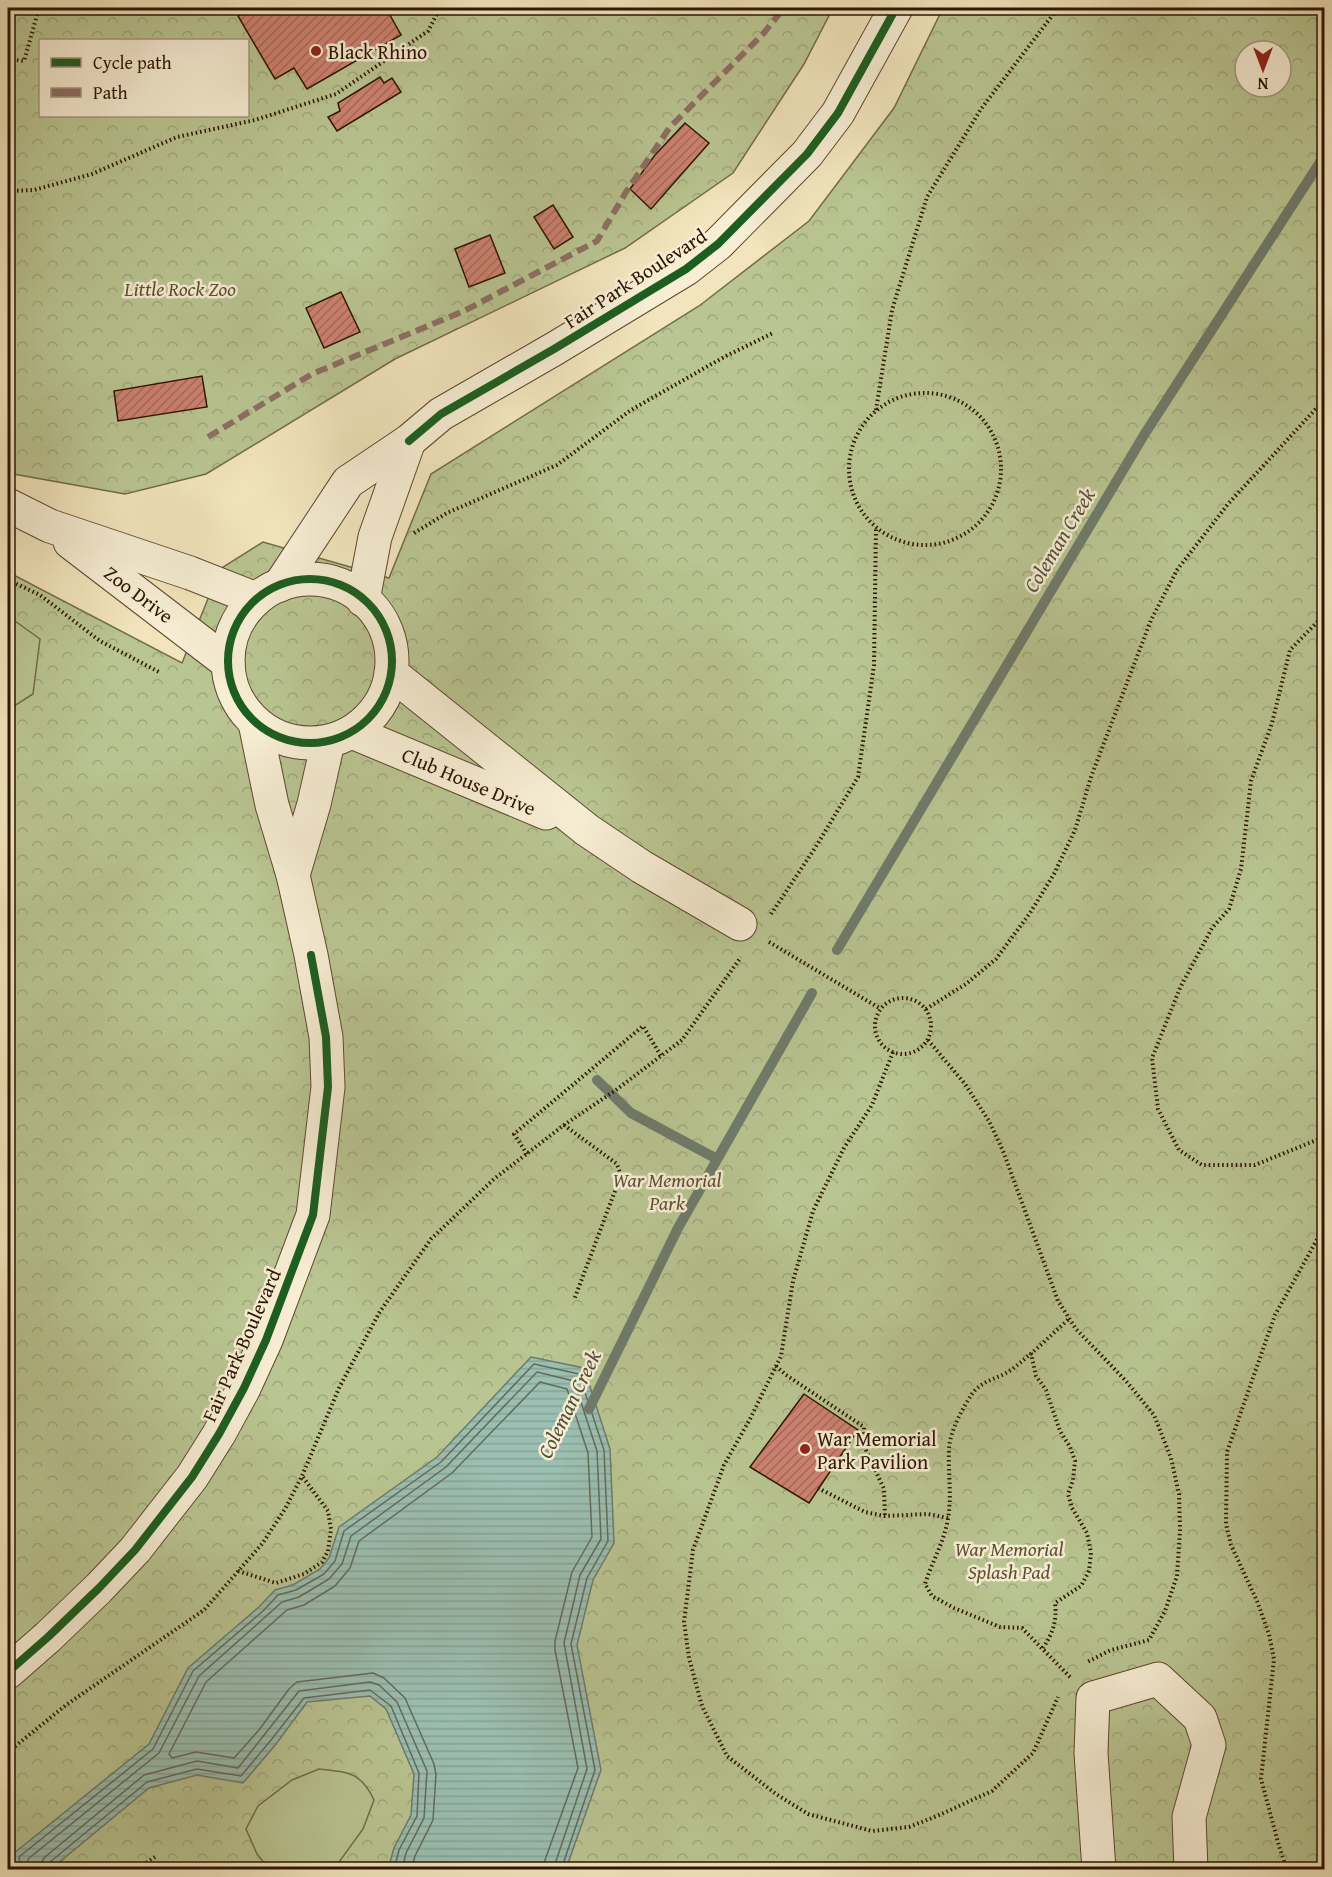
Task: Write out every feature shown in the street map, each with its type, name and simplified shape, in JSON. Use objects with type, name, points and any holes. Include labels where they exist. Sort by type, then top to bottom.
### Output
[{"type":"street","name":"Fair Park Boulevard","points":[[293,875],[314,804],[340,737],[300,743],[275,736],[255,723],[237,700],[228,675],[228,649],[235,624],[251,603],[268,592],[348,482],[409,441],[441,414],[686,269],[718,244],[807,154],[838,113],[896,8]]},
{"type":"street","points":[[363,600],[375,537],[409,441]]},
{"type":"street","name":"Zoo Drive","points":[[8,505],[50,526],[190,573],[268,592]]},
{"type":"street","name":"Zoo Drive","points":[[50,526],[228,663]]},
{"type":"street","points":[[268,592],[297,580],[324,580],[349,588],[371,606],[386,630],[392,657],[389,686],[375,711],[340,737]]},
{"type":"street","name":"Club House Drive","points":[[391,673],[587,830],[642,867],[751,931]]},
{"type":"street","name":"Fair Park Boulevard","points":[[8,1672],[106,1581],[135,1550],[192,1477],[244,1388],[266,1340],[313,1215],[327,1087],[326,1037],[293,875],[273,805],[255,723]]},
{"type":"street","name":"Club House Drive","points":[[340,737],[587,830]]},
{"type":"street","points":[[1099,1869],[1091,1753],[1093,1698],[1158,1679],[1200,1718],[1209,1745],[1189,1817],[1191,1869]]},
{"type":"path","points":[[8,59],[24,61],[39,8]]},
{"type":"path","points":[[8,191],[33,190],[92,174],[177,137],[255,120],[336,94],[428,31],[440,8]]},
{"type":"path","points":[[876,410],[892,310],[927,197],[981,109],[1058,8]]},
{"type":"path","points":[[411,535],[447,513],[557,465],[631,410],[724,357],[772,333]]},
{"type":"path","points":[[926,392],[944,394],[961,401],[988,425],[999,449],[1002,475],[998,493],[990,509],[979,523],[965,534],[948,542],[929,545],[910,544],[892,538],[862,514],[849,478],[849,459],[862,424],[876,410],[908,394],[926,392]]},
{"type":"path","points":[[926,1009],[966,984],[996,959],[1030,913],[1054,874],[1075,830],[1091,777],[1151,620],[1177,570],[1228,504],[1324,400]]},
{"type":"path","points":[[8,1752],[66,1705],[204,1610],[262,1544],[285,1509],[302,1476],[339,1388],[379,1313],[430,1239],[494,1179],[564,1125],[616,1090],[682,1040],[751,931],[815,848],[858,777],[874,665],[876,527]]},
{"type":"path","points":[[8,580],[40,595],[100,641],[160,673]]},
{"type":"path","points":[[1324,615],[1290,650],[1272,723],[1251,781],[1241,869],[1229,909],[1212,928],[1180,988],[1152,1058],[1158,1108],[1179,1150],[1202,1165],[1255,1165],[1324,1137]]},
{"type":"path","points":[[782,950],[881,1009]]},
{"type":"path","points":[[903,997],[913,999],[926,1009],[932,1021],[932,1030],[922,1048],[906,1054],[893,1052],[882,1045],[877,1037],[875,1019],[881,1009],[894,999],[903,997]]},
{"type":"path","points":[[527,1154],[514,1134],[643,1026],[661,1056]]},
{"type":"path","points":[[928,1040],[965,1084],[989,1120],[1003,1151],[1058,1301],[1076,1329],[1126,1381],[1154,1415],[1172,1458],[1179,1494],[1180,1530],[1177,1576],[1165,1611],[1149,1640],[1111,1650],[1082,1664]]},
{"type":"path","points":[[893,1052],[872,1105],[844,1148],[813,1211],[793,1281],[782,1356],[724,1465],[693,1550],[684,1622],[689,1658],[702,1706],[727,1756],[776,1794],[808,1814],[872,1831],[909,1827],[992,1791],[1033,1753],[1052,1707],[1076,1671]]},
{"type":"path","points":[[564,1125],[617,1164],[621,1175],[574,1300]]},
{"type":"path","points":[[1287,1869],[1261,1779],[1274,1659],[1265,1623],[1231,1545],[1226,1524],[1227,1452],[1275,1315],[1324,1227]]},
{"type":"path","points":[[1070,1318],[1008,1372],[986,1381],[973,1393],[953,1431],[949,1448],[948,1518],[943,1540],[925,1584],[932,1596],[954,1608],[1000,1627],[1022,1628],[1070,1677]]},
{"type":"path","points":[[1031,1353],[1036,1376],[1046,1389],[1060,1431],[1070,1446],[1075,1461],[1073,1480],[1068,1494],[1072,1508],[1087,1533],[1090,1553],[1089,1571],[1081,1586],[1055,1603],[1053,1632],[1044,1648]]},
{"type":"path","points":[[776,1366],[786,1375],[864,1426],[864,1446],[885,1489],[885,1516]]},
{"type":"path","points":[[238,1571],[276,1583],[304,1574],[322,1562],[328,1551],[331,1529],[327,1511],[302,1476]]},
{"type":"path","points":[[818,1488],[865,1512],[885,1516],[928,1514],[948,1518]]},
{"type":"path","points":[[135,1869],[155,1857]]},
{"type":"green space","name":"Little Rock Zoo","points":[[8,8],[833,8],[804,64],[733,173],[625,248],[395,359],[206,474],[125,494],[8,473]]},
{"type":"green space","name":"War Memorial Park","points":[[943,8],[1324,8],[1324,1869],[8,1869],[8,572],[182,663],[220,569],[263,542],[389,578],[431,474],[699,306],[809,221],[894,108]]},
{"type":"green space","points":[[8,616],[40,639],[33,694],[8,710]]},
{"type":"green space","points":[[319,1769],[352,1775],[364,1784],[374,1800],[363,1829],[334,1869],[269,1869],[257,1854],[246,1829],[258,1806],[292,1780]]},
{"type":"water","points":[[531,1357],[584,1368],[610,1449],[614,1543],[593,1580],[577,1645],[601,1770],[566,1869],[388,1869],[394,1848],[411,1815],[414,1774],[386,1709],[370,1696],[307,1702],[243,1783],[197,1775],[149,1788],[51,1869],[17,1869],[8,1858],[149,1744],[188,1668],[259,1607],[275,1590],[293,1585],[320,1569],[329,1558],[339,1527],[437,1457]]},
{"type":"building","name":"Black Rhino","points":[[253,8],[386,8],[401,35],[307,89],[294,68],[275,79],[238,16]]},
{"type":"building","points":[[380,77],[384,83],[392,78],[401,92],[337,131],[328,117],[340,111],[338,103]]},
{"type":"building","points":[[685,123],[709,143],[651,209],[630,189],[655,155]]},
{"type":"building","points":[[553,205],[573,237],[554,249],[534,217]]},
{"type":"building","points":[[490,235],[505,273],[469,287],[455,249]]},
{"type":"building","points":[[341,292],[360,332],[324,348],[306,308]]},
{"type":"building","points":[[202,376],[207,407],[118,421],[114,391]]},
{"type":"building","name":"War Memorial Park Pavilion","points":[[804,1394],[858,1430],[809,1503],[750,1467]]},
{"type":"waterway","name":"Coleman Creek","points":[[837,950],[1144,435],[1324,156]]},
{"type":"waterway","name":"Coleman Creek","points":[[589,1409],[678,1228],[812,993]]},
{"type":"waterway","points":[[597,1080],[631,1113],[717,1159]]},
{"type":"marked path","points":[[208,437],[312,374],[464,311],[597,241],[626,192],[670,127],[763,34],[784,8]]},
{"type":"cycle path","points":[[409,441],[441,414],[686,269],[718,244],[807,154],[838,113],[896,8]]},
{"type":"cycle path","points":[[310,579],[341,585],[368,603],[386,630],[392,661],[386,692],[368,719],[341,737],[310,743],[279,737],[252,719],[234,692],[228,661],[234,630],[252,603],[279,585],[310,579]]},
{"type":"cycle path","points":[[8,1672],[48,1637],[135,1550],[192,1477],[244,1388],[266,1340],[313,1215],[328,1087],[326,1037],[311,955]]},
{"type":"place","name":"Black Rhino","points":[[316,51]]},
{"type":"place","name":"War Memorial Park Pavilion","points":[[805,1449]]},
{"type":"park label","name":"War Memorial Splash Pad","points":[[1009,1560]]}]
